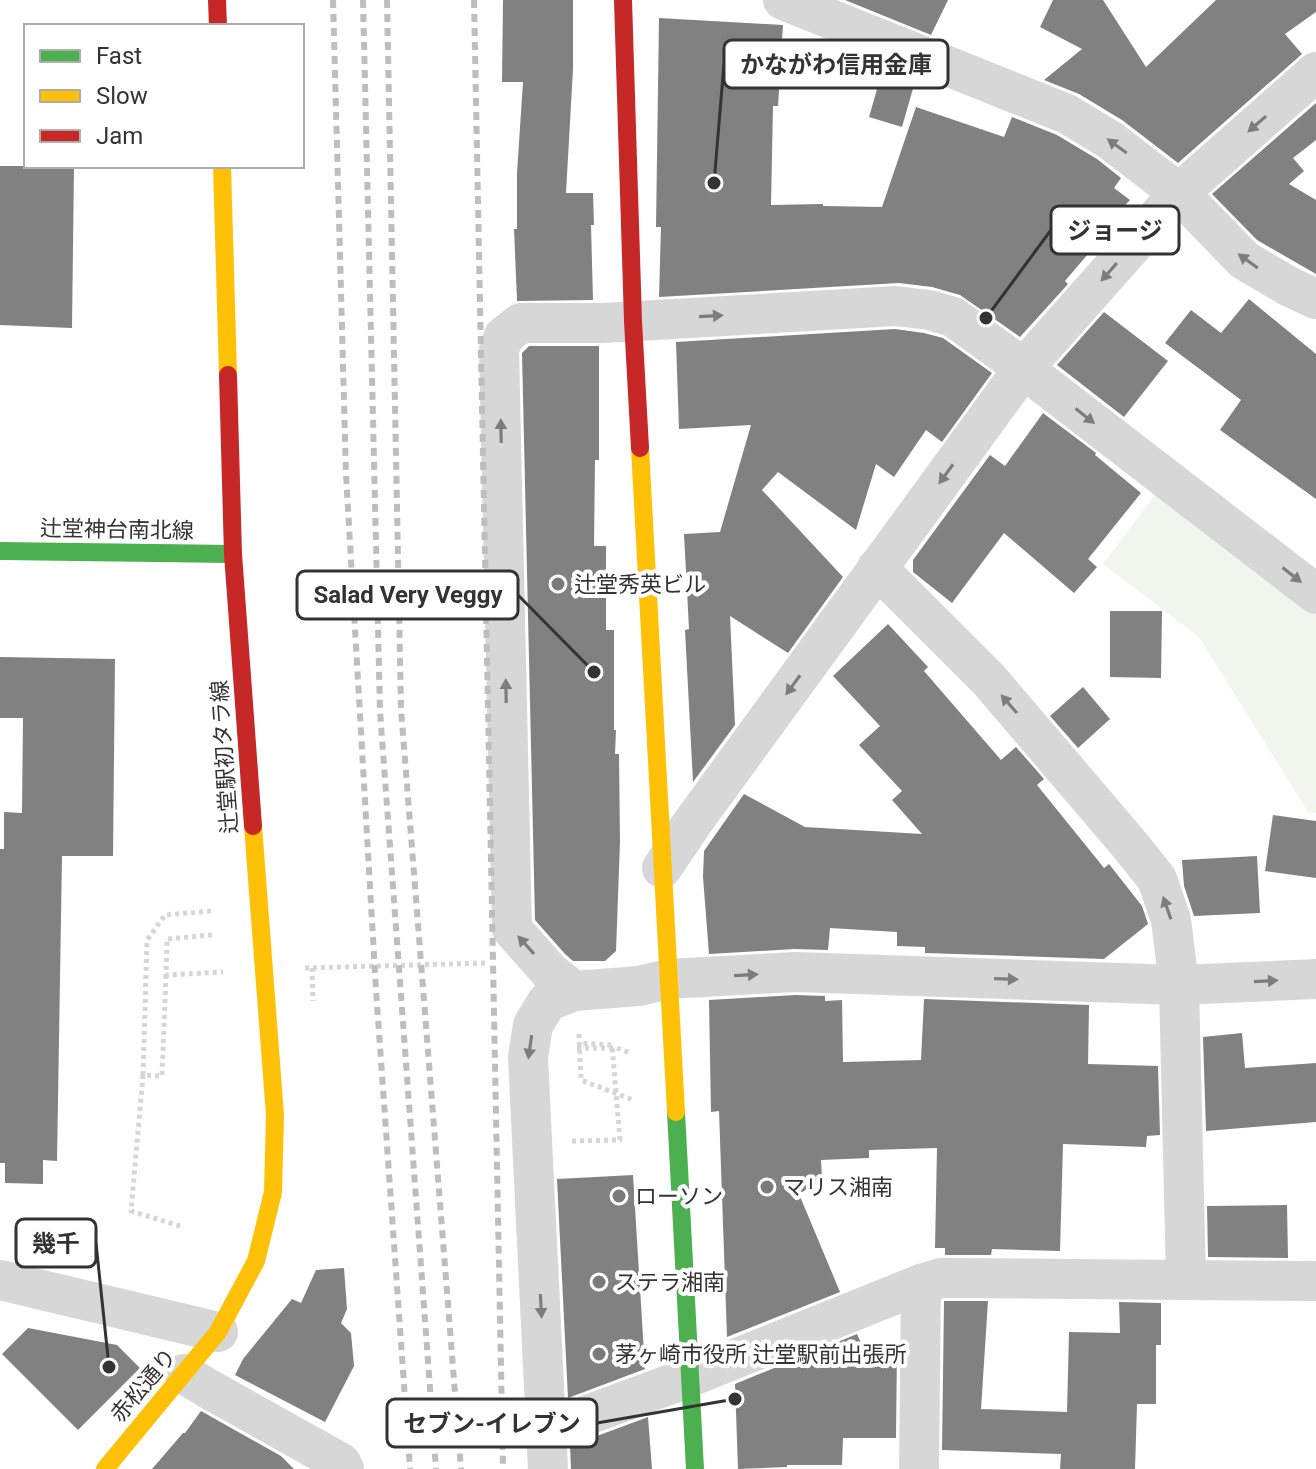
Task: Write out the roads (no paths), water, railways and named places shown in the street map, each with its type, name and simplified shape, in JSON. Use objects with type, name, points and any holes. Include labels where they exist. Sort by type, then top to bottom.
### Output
[{"type":"street","points":[[217,0],[218,24]]},
{"type":"street","points":[[623,0],[633,321],[695,1469]]},
{"type":"street","points":[[785,0],[1067,114],[1110,140],[1179,193],[1244,260],[1316,299]]},
{"type":"street","points":[[662,868],[1023,369],[1179,193],[1316,72]]},
{"type":"street","name":"辻堂駅初タラ線","points":[[218,1332],[256,1261],[273,1192],[275,1115],[233,554],[222,168]]},
{"type":"street","points":[[574,991],[549,971],[512,929],[499,349],[504,336],[521,323],[633,321],[896,306],[953,317],[1316,594]]},
{"type":"street","name":"辻堂神台南北線","points":[[0,551],[233,554]]},
{"type":"street","points":[[877,568],[990,681],[1157,879],[1171,920],[1179,985],[1186,1279]]},
{"type":"street","points":[[1316,979],[1179,985],[795,972],[668,979],[639,986],[574,991],[547,1002],[533,1025],[528,1057],[548,1450],[690,1377],[941,1278],[1316,1281]]},
{"type":"street","points":[[0,1280],[218,1332]]},
{"type":"street","points":[[919,1469],[921,1284]]},
{"type":"street","name":"赤松通り","points":[[105,1469],[218,1332]]},
{"type":"street","points":[[184,1374],[340,1467]]},
{"type":"railway","points":[[333,0],[346,474],[376,990],[410,1469]]},
{"type":"railway","points":[[363,0],[380,711],[436,1469]]},
{"type":"railway","points":[[387,0],[401,709],[461,1469]]},
{"type":"railway","points":[[474,0],[503,1469]]},
{"type":"place","name":"かながわ信用金庫","points":[[714,183]]},
{"type":"place","name":"ジョージ","points":[[986,318]]},
{"type":"place","name":"辻堂秀英ビル","points":[[558,584]]},
{"type":"place","name":"Salad Very Veggy","points":[[594,672]]},
{"type":"place","name":"マリス湘南","points":[[767,1187]]},
{"type":"place","name":"ローソン","points":[[619,1196]]},
{"type":"place","name":"ステラ湘南","points":[[599,1282]]},
{"type":"place","name":"茅ヶ崎市役所 辻堂駅前出張所","points":[[599,1354]]},
{"type":"place","name":"幾千","points":[[109,1367]]},
{"type":"place","name":"セブン-イレブン","points":[[735,1399]]}]
